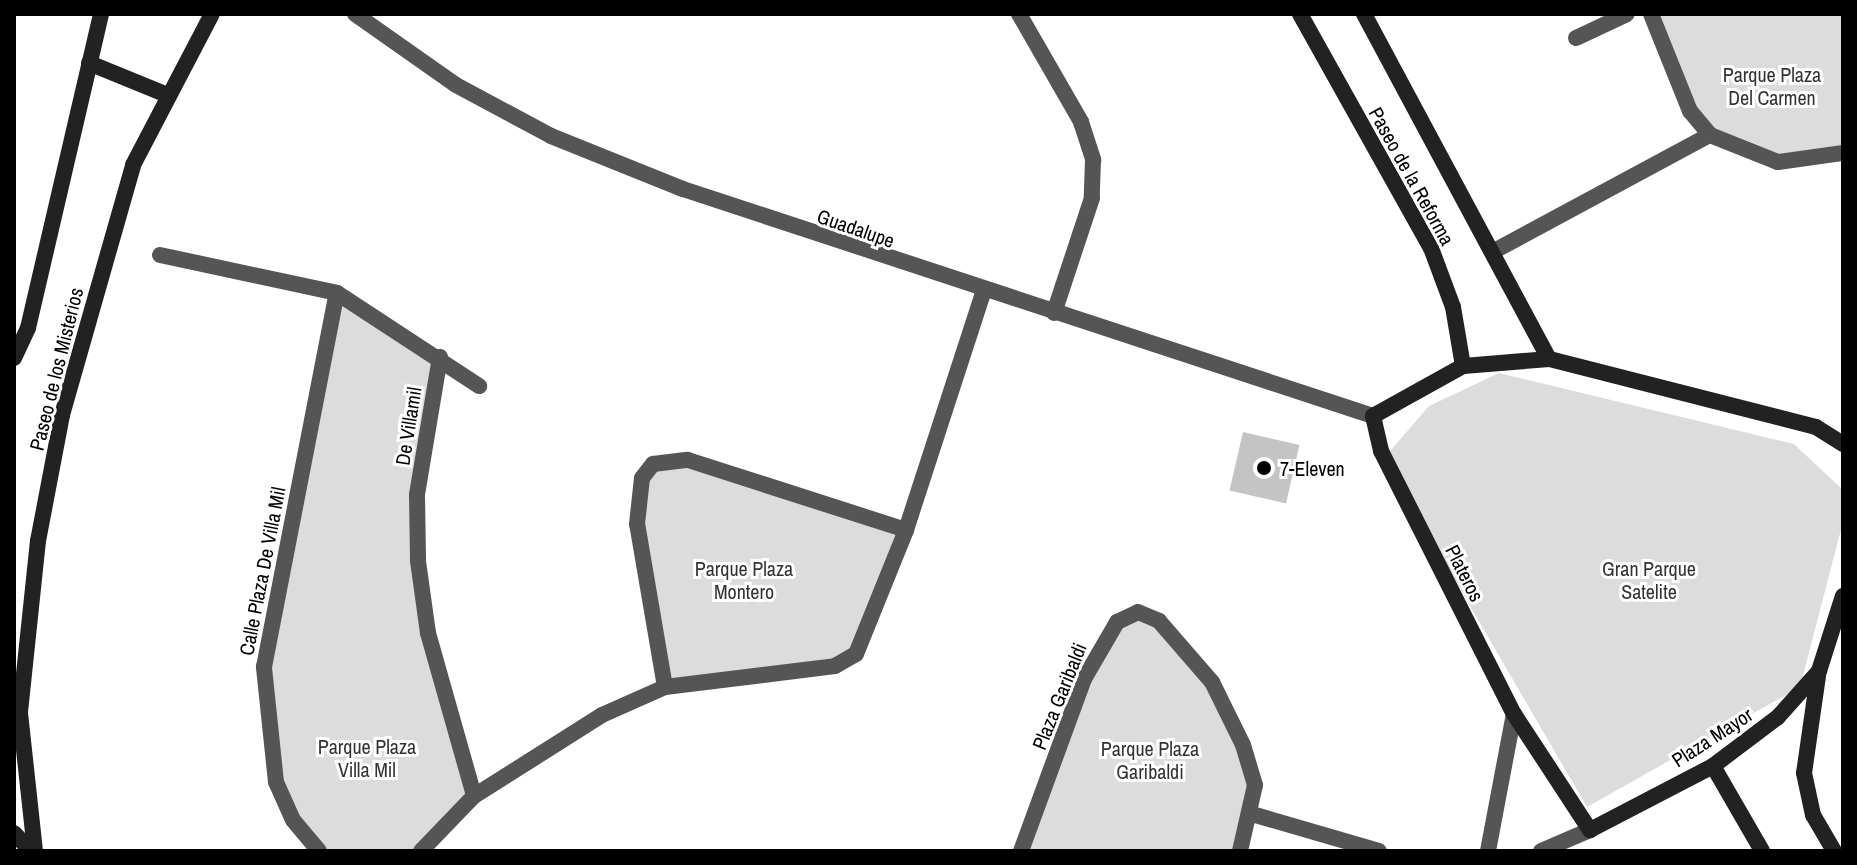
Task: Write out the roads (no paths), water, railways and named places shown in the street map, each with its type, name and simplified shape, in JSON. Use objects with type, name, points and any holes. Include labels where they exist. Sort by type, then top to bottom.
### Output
[{"type":"street","name":"Paseo de los Misterios","points":[[15,353],[101,14]]},
{"type":"street","name":"Paseo de los Misterios","points":[[33,851],[20,712],[38,541],[62,415],[108,248],[165,94],[212,14]]},
{"type":"street","name":"Guadalupe","points":[[355,14],[456,85],[551,136],[983,293],[1373,416]]},
{"type":"street","points":[[1003,14],[1020,16],[1081,122],[1093,160],[1092,198],[1054,313]]},
{"type":"street","name":"Paseo de la Reforma","points":[[1300,14],[1431,248],[1453,307],[1463,366]]},
{"type":"street","name":"Paseo de la Reforma","points":[[1364,14],[1496,250],[1549,359]]},
{"type":"street","points":[[1576,38],[1627,14]]},
{"type":"street","points":[[1651,14],[1690,111],[1710,135],[1778,162],[1843,153]]},
{"type":"street","points":[[89,63],[165,94]]},
{"type":"street","points":[[1496,250],[1710,135]]},
{"type":"street","points":[[160,255],[337,293],[440,357],[479,386]]},
{"type":"street","name":"Calle Plaza De Villa Mil","points":[[317,850],[276,782],[264,667],[337,293]]},
{"type":"street","points":[[421,851],[474,796],[602,715],[665,687],[846,661],[866,638],[906,530],[983,293]]},
{"type":"street","name":"De Villamil","points":[[440,357],[417,495],[418,561],[428,633],[474,796]]},
{"type":"street","points":[[1373,416],[1463,366],[1549,359],[1842,439]]},
{"type":"street","name":"Plateros","points":[[1373,416],[1381,451],[1514,714],[1590,830]]},
{"type":"street","points":[[665,687],[637,524],[642,478],[653,464],[688,460],[906,530]]},
{"type":"street","name":"Plaza Mayor","points":[[1541,851],[1590,830],[1713,766],[1778,717],[1819,671],[1843,596]]},
{"type":"street","name":"Plaza Garibaldi","points":[[1021,851],[1084,679],[1127,614],[1151,614],[1212,682],[1243,745],[1255,785],[1252,814]]},
{"type":"street","points":[[1819,671],[1804,773],[1813,815],[1834,851]]},
{"type":"street","points":[[1488,851],[1514,714]]},
{"type":"street","points":[[1713,766],[1762,851]]},
{"type":"street","points":[[1240,851],[1252,814],[1379,851]]},
{"type":"street","points":[[14,833],[33,851]]},
{"type":"place","name":"7-Eleven","points":[[1264,468]]},
{"type":"park label","name":"Parque Plaza Del Carmen","points":[[1772,86]]},
{"type":"park label","name":"Parque Plaza Montero","points":[[744,580]]},
{"type":"park label","name":"Gran Parque Satelite","points":[[1649,580]]},
{"type":"park label","name":"Parque Plaza Villa Mil","points":[[367,758]]},
{"type":"park label","name":"Parque Plaza Garibaldi","points":[[1150,760]]}]
